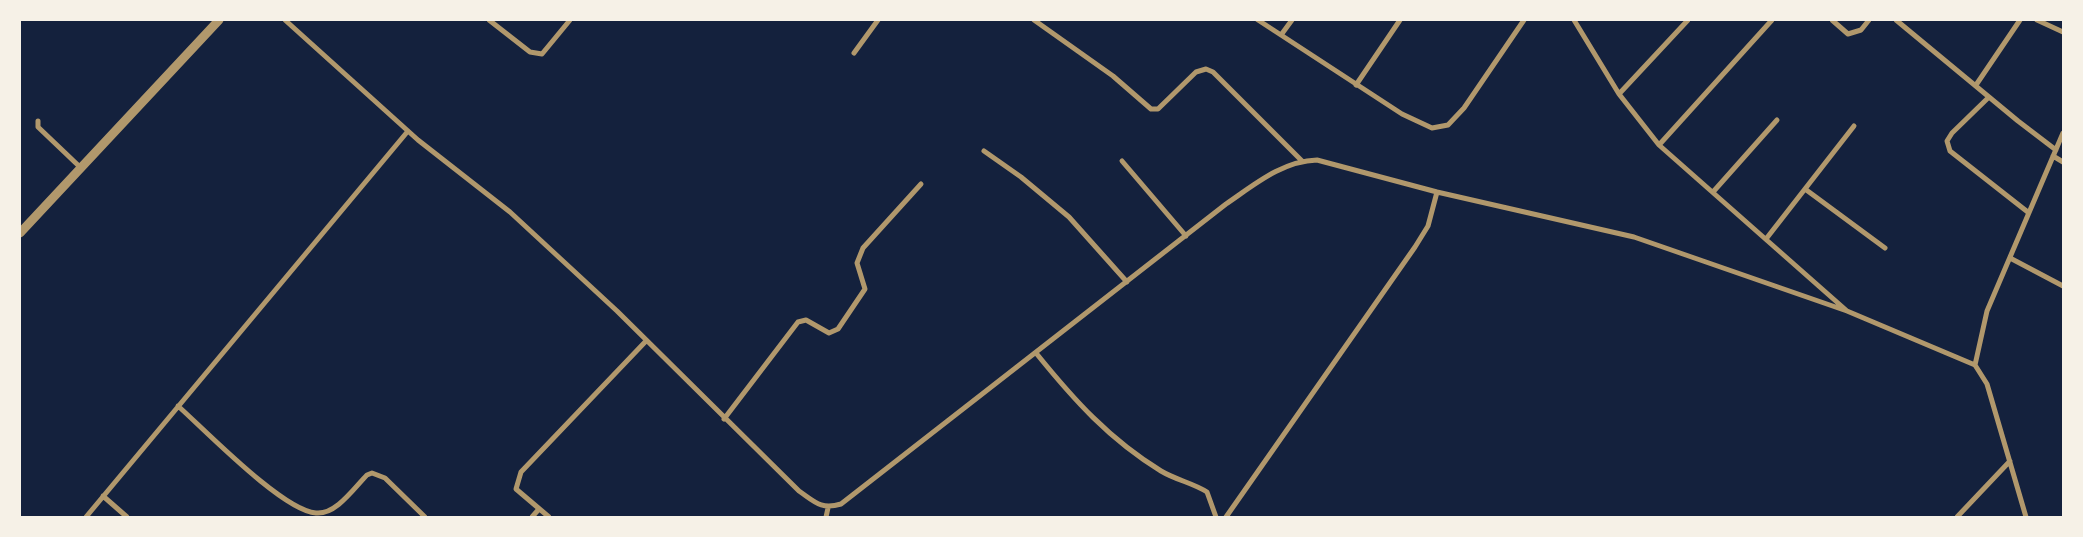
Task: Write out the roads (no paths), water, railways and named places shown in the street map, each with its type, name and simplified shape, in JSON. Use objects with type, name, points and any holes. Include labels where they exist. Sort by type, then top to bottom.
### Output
[{"type":"street","points":[[20,233],[219,20]]},
{"type":"street","points":[[285,20],[408,131],[510,212],[617,311],[724,419],[799,491],[819,505],[828,508],[841,504],[1226,204],[1278,170],[1302,161],[1317,160],[1437,192],[1634,237],[1847,312],[1975,365],[1987,384],[2026,517]]},
{"type":"street","points":[[489,20],[530,52],[542,54],[570,20]]},
{"type":"street","points":[[854,53],[878,20]]},
{"type":"street","points":[[1034,20],[1113,76],[1151,109],[1158,109],[1196,72],[1206,69],[1213,72],[1302,161]]},
{"type":"street","points":[[1258,20],[1402,114],[1432,128],[1448,125],[1464,108],[1524,20]]},
{"type":"street","points":[[1280,35],[1292,20]]},
{"type":"street","points":[[1356,84],[1400,20]]},
{"type":"street","points":[[1574,20],[1619,94],[1659,145],[1847,312]]},
{"type":"street","points":[[1619,94],[1688,20]]},
{"type":"street","points":[[1659,145],[1772,20]]},
{"type":"street","points":[[1832,20],[1848,34],[1861,30],[1869,20]]},
{"type":"street","points":[[1896,20],[2056,150]]},
{"type":"street","points":[[1976,85],[2020,20]]},
{"type":"street","points":[[2037,20],[2063,32]]},
{"type":"street","points":[[1990,97],[1952,133],[1946,141],[1947,145],[1950,151],[2029,213]]},
{"type":"street","points":[[38,120],[38,127],[81,168]]},
{"type":"street","points":[[1713,192],[1777,120]]},
{"type":"street","points":[[1766,239],[1854,126]]},
{"type":"street","points":[[86,517],[408,131]]},
{"type":"street","points":[[1975,365],[1987,311],[2063,133]]},
{"type":"street","points":[[984,151],[1021,177],[1069,217],[1127,282]]},
{"type":"street","points":[[2053,156],[2063,162]]},
{"type":"street","points":[[1122,161],[1186,236]]},
{"type":"street","points":[[724,419],[798,322],[806,320],[829,333],[838,330],[865,289],[857,263],[863,248],[921,184]]},
{"type":"street","points":[[1805,189],[1885,248]]},
{"type":"street","points":[[1226,517],[1415,247],[1428,226],[1437,192]]},
{"type":"street","points":[[2010,258],[2063,286]]},
{"type":"street","points":[[548,517],[516,489],[521,472],[646,341]]},
{"type":"street","points":[[1036,352],[1078,404],[1111,434],[1163,472],[1207,492],[1216,517]]},
{"type":"street","points":[[178,406],[254,474],[300,509],[317,514],[334,507],[367,475],[372,473],[385,478],[425,517]]},
{"type":"street","points":[[1957,517],[2010,461]]},
{"type":"street","points":[[104,496],[127,517]]},
{"type":"street","points":[[532,517],[539,508]]},
{"type":"street","points":[[826,517],[828,508]]}]
